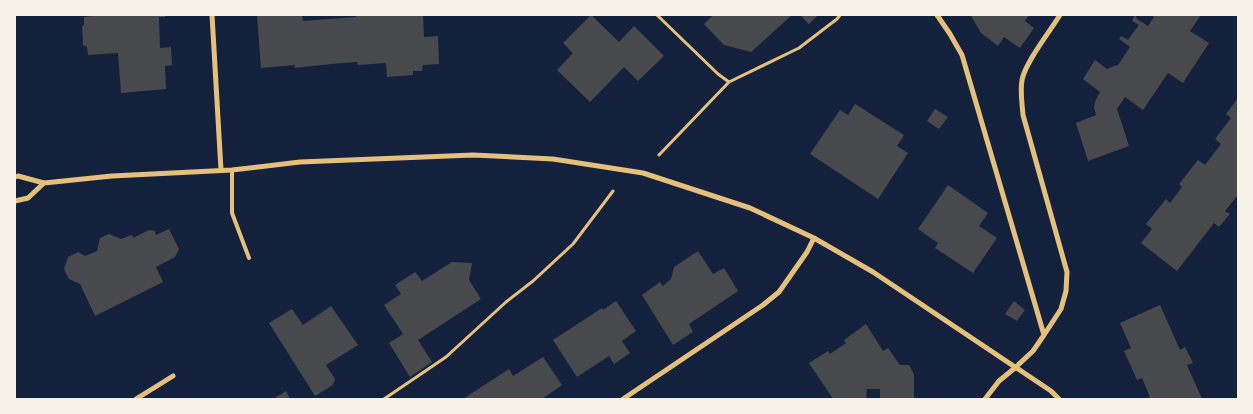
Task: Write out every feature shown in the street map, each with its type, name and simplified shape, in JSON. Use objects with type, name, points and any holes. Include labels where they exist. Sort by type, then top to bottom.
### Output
[{"type":"street","points":[[212,15],[221,170]]},
{"type":"street","points":[[938,15],[962,55],[1044,335]]},
{"type":"street","points":[[985,399],[999,381],[1033,351],[1061,309],[1066,291],[1066,272],[1023,115],[1021,90],[1022,78],[1028,64],[1060,15]]},
{"type":"street","points":[[15,177],[18,176],[44,183],[112,176],[232,170],[300,162],[473,156],[553,159],[643,173],[750,208],[814,238],[873,272],[1016,367],[1051,391],[1059,399]]},
{"type":"street","points":[[15,201],[28,198],[44,183]]},
{"type":"street","points":[[624,399],[763,306],[779,292],[807,252],[814,238]]},
{"type":"street","points":[[136,399],[172,376]]},
{"type":"lane","points":[[232,170],[232,213],[249,258]]},
{"type":"path","points":[[657,15],[718,74],[729,82]]},
{"type":"path","points":[[643,173],[729,82],[800,48],[840,15]]},
{"type":"path","points":[[384,399],[446,357],[573,244],[628,171]]},
{"type":"building","points":[[103,15],[165,15],[165,17],[159,17],[160,48],[171,47],[172,65],[165,66],[166,89],[121,93],[118,53],[88,55],[87,47],[83,45],[82,26],[84,25],[84,17]]},
{"type":"building","points":[[257,15],[302,15],[303,21],[356,17],[356,15],[423,15],[424,37],[438,36],[439,64],[423,65],[422,71],[413,71],[413,75],[387,77],[386,63],[358,65],[357,62],[294,68],[295,65],[261,68]]},
{"type":"building","points":[[591,15],[619,42],[634,26],[664,56],[638,81],[624,67],[590,102],[557,70],[573,53],[563,43]]},
{"type":"building","points":[[713,15],[792,15],[751,52],[724,45],[704,24]]},
{"type":"building","points":[[800,15],[818,15],[809,24]]},
{"type":"building","points":[[972,15],[1029,15],[1025,21],[1034,28],[1020,48],[1004,37],[998,46],[981,33]]},
{"type":"building","points":[[1135,15],[1137,19],[1148,26],[1154,17],[1150,15],[1201,15],[1190,31],[1209,43],[1183,83],[1168,73],[1143,110],[1125,97],[1117,109],[1129,146],[1088,161],[1076,123],[1096,115],[1094,107],[1100,92],[1083,79],[1095,60],[1107,69],[1118,65],[1130,47],[1119,39],[1121,36],[1128,40],[1139,25],[1132,21]]},
{"type":"building","points":[[1238,98],[1238,195],[1225,211],[1230,214],[1219,227],[1214,223],[1177,271],[1141,243],[1152,229],[1146,224],[1166,199],[1170,203],[1182,187],[1179,184],[1198,160],[1205,165],[1221,144],[1215,139],[1231,118],[1226,114]]},
{"type":"building","points":[[855,104],[904,135],[897,146],[908,153],[878,199],[810,154],[840,110],[848,115]]},
{"type":"building","points":[[935,109],[948,117],[939,129],[927,121]]},
{"type":"building","points":[[948,185],[988,213],[979,226],[997,238],[973,273],[935,248],[938,243],[918,229]]},
{"type":"building","points":[[169,229],[179,249],[175,257],[156,267],[163,282],[95,316],[80,284],[69,279],[64,269],[68,257],[78,252],[85,256],[97,251],[100,238],[109,234],[121,239],[132,235],[133,238],[149,230],[155,231],[156,235]]},
{"type":"building","points":[[698,251],[713,274],[724,268],[738,291],[689,324],[693,332],[673,345],[642,295],[660,282],[663,286],[671,279],[674,267]]},
{"type":"building","points":[[452,262],[472,263],[469,280],[481,299],[418,340],[432,362],[410,377],[389,343],[403,334],[384,305],[401,294],[395,285],[415,272],[422,281]]},
{"type":"building","points":[[616,301],[636,331],[622,341],[630,353],[614,364],[609,356],[577,377],[553,340]]},
{"type":"building","points":[[1014,301],[1025,310],[1017,321],[1005,314]]},
{"type":"building","points":[[1160,305],[1180,350],[1185,347],[1193,363],[1187,365],[1202,399],[1146,399],[1150,397],[1142,378],[1137,380],[1124,351],[1131,348],[1120,323]]},
{"type":"building","points":[[331,306],[358,345],[326,365],[335,379],[333,385],[315,396],[269,323],[292,309],[303,325]]},
{"type":"building","points":[[866,324],[883,351],[888,348],[900,365],[909,365],[914,374],[914,399],[880,399],[880,389],[867,389],[866,399],[833,399],[809,363],[828,351],[830,354],[846,343],[844,340]]},
{"type":"building","points":[[543,357],[562,385],[542,399],[463,399],[509,369],[513,376]]},
{"type":"building","points":[[286,391],[290,399],[273,399]]}]
